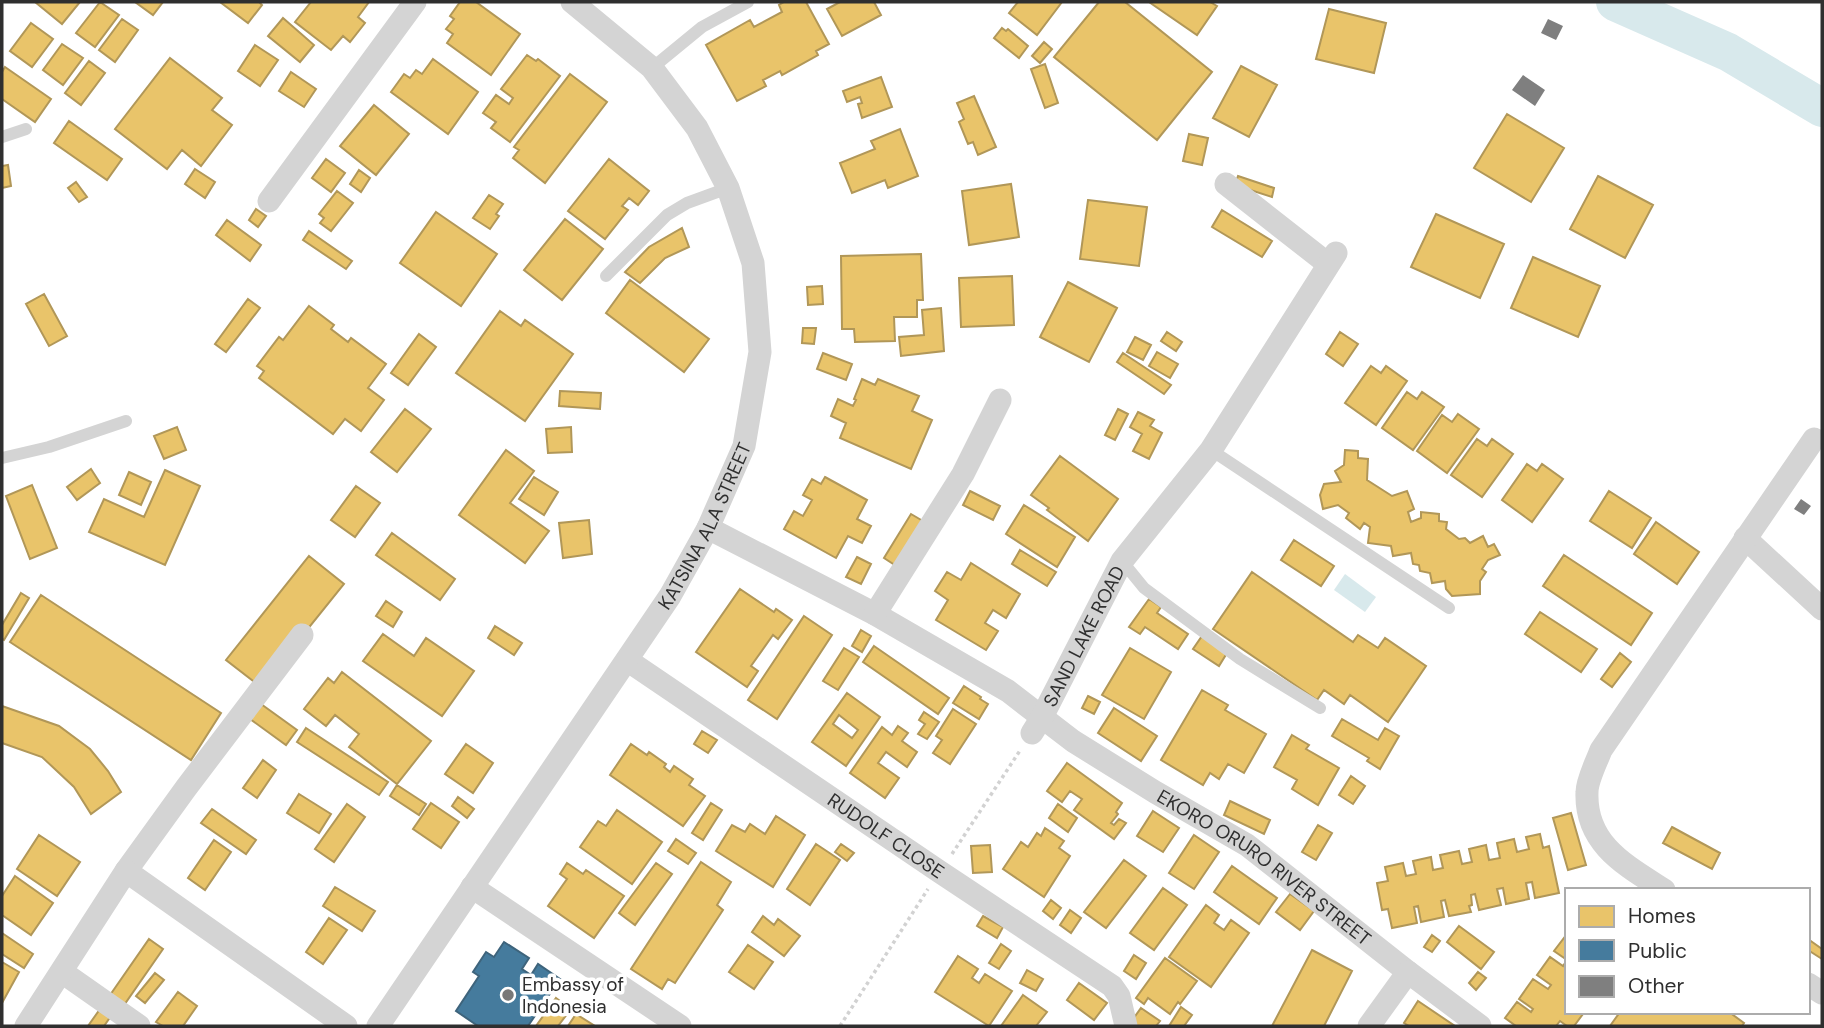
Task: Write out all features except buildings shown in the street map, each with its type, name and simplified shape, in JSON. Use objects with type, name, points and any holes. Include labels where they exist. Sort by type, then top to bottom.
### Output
[{"type":"street","points":[[270,201],[415,2]]},
{"type":"street","name":"KATSINA ALA STREET","points":[[378,1026],[670,596],[708,528],[744,446],[761,352],[753,263],[728,188],[696,128],[652,68],[572,2]]},
{"type":"street","name":"SAND LAKE ROAD","points":[[1037,725],[1122,561],[1211,450],[1332,258],[1226,184]]},
{"type":"street","points":[[874,614],[963,474],[1000,400]]},
{"type":"street","points":[[1661,888],[1618,860],[1592,828],[1587,790],[1601,750],[1814,439]]},
{"type":"street","name":"EKORO ORURO RIVER STREET","points":[[708,528],[874,614],[1008,691],[1037,725],[1085,749],[1247,845],[1480,1026]]},
{"type":"street","points":[[1745,538],[1822,609]]},
{"type":"street","points":[[26,1026],[126,871],[302,635]]},
{"type":"street","name":"RUDOLF CLOSE","points":[[627,660],[1112,986],[1119,996],[1126,1026]]},
{"type":"street","points":[[126,871],[346,1026]]},
{"type":"street","points":[[472,887],[680,1026]]},
{"type":"street","points":[[62,972],[139,1026]]},
{"type":"street","points":[[1369,1026],[1408,972]]},
{"type":"lane","points":[[652,68],[702,27],[748,2]]},
{"type":"lane","points":[[2,137],[26,129]]},
{"type":"lane","points":[[606,276],[667,215],[687,203],[728,188]]},
{"type":"lane","points":[[2,458],[49,447],[126,421]]},
{"type":"lane","points":[[1211,450],[1449,608]]},
{"type":"lane","points":[[1122,561],[1144,587],[1229,651],[1321,708]]},
{"type":"path","points":[[839,1026],[1037,725]]},
{"type":"shaded area","points":[[1345,574],[1376,597],[1365,612],[1334,590]]},
{"type":"waterway","points":[[1615,2],[1728,52],[1822,108]]},
{"type":"place","name":"Embassy of Indonesia","points":[[508,995]]}]
